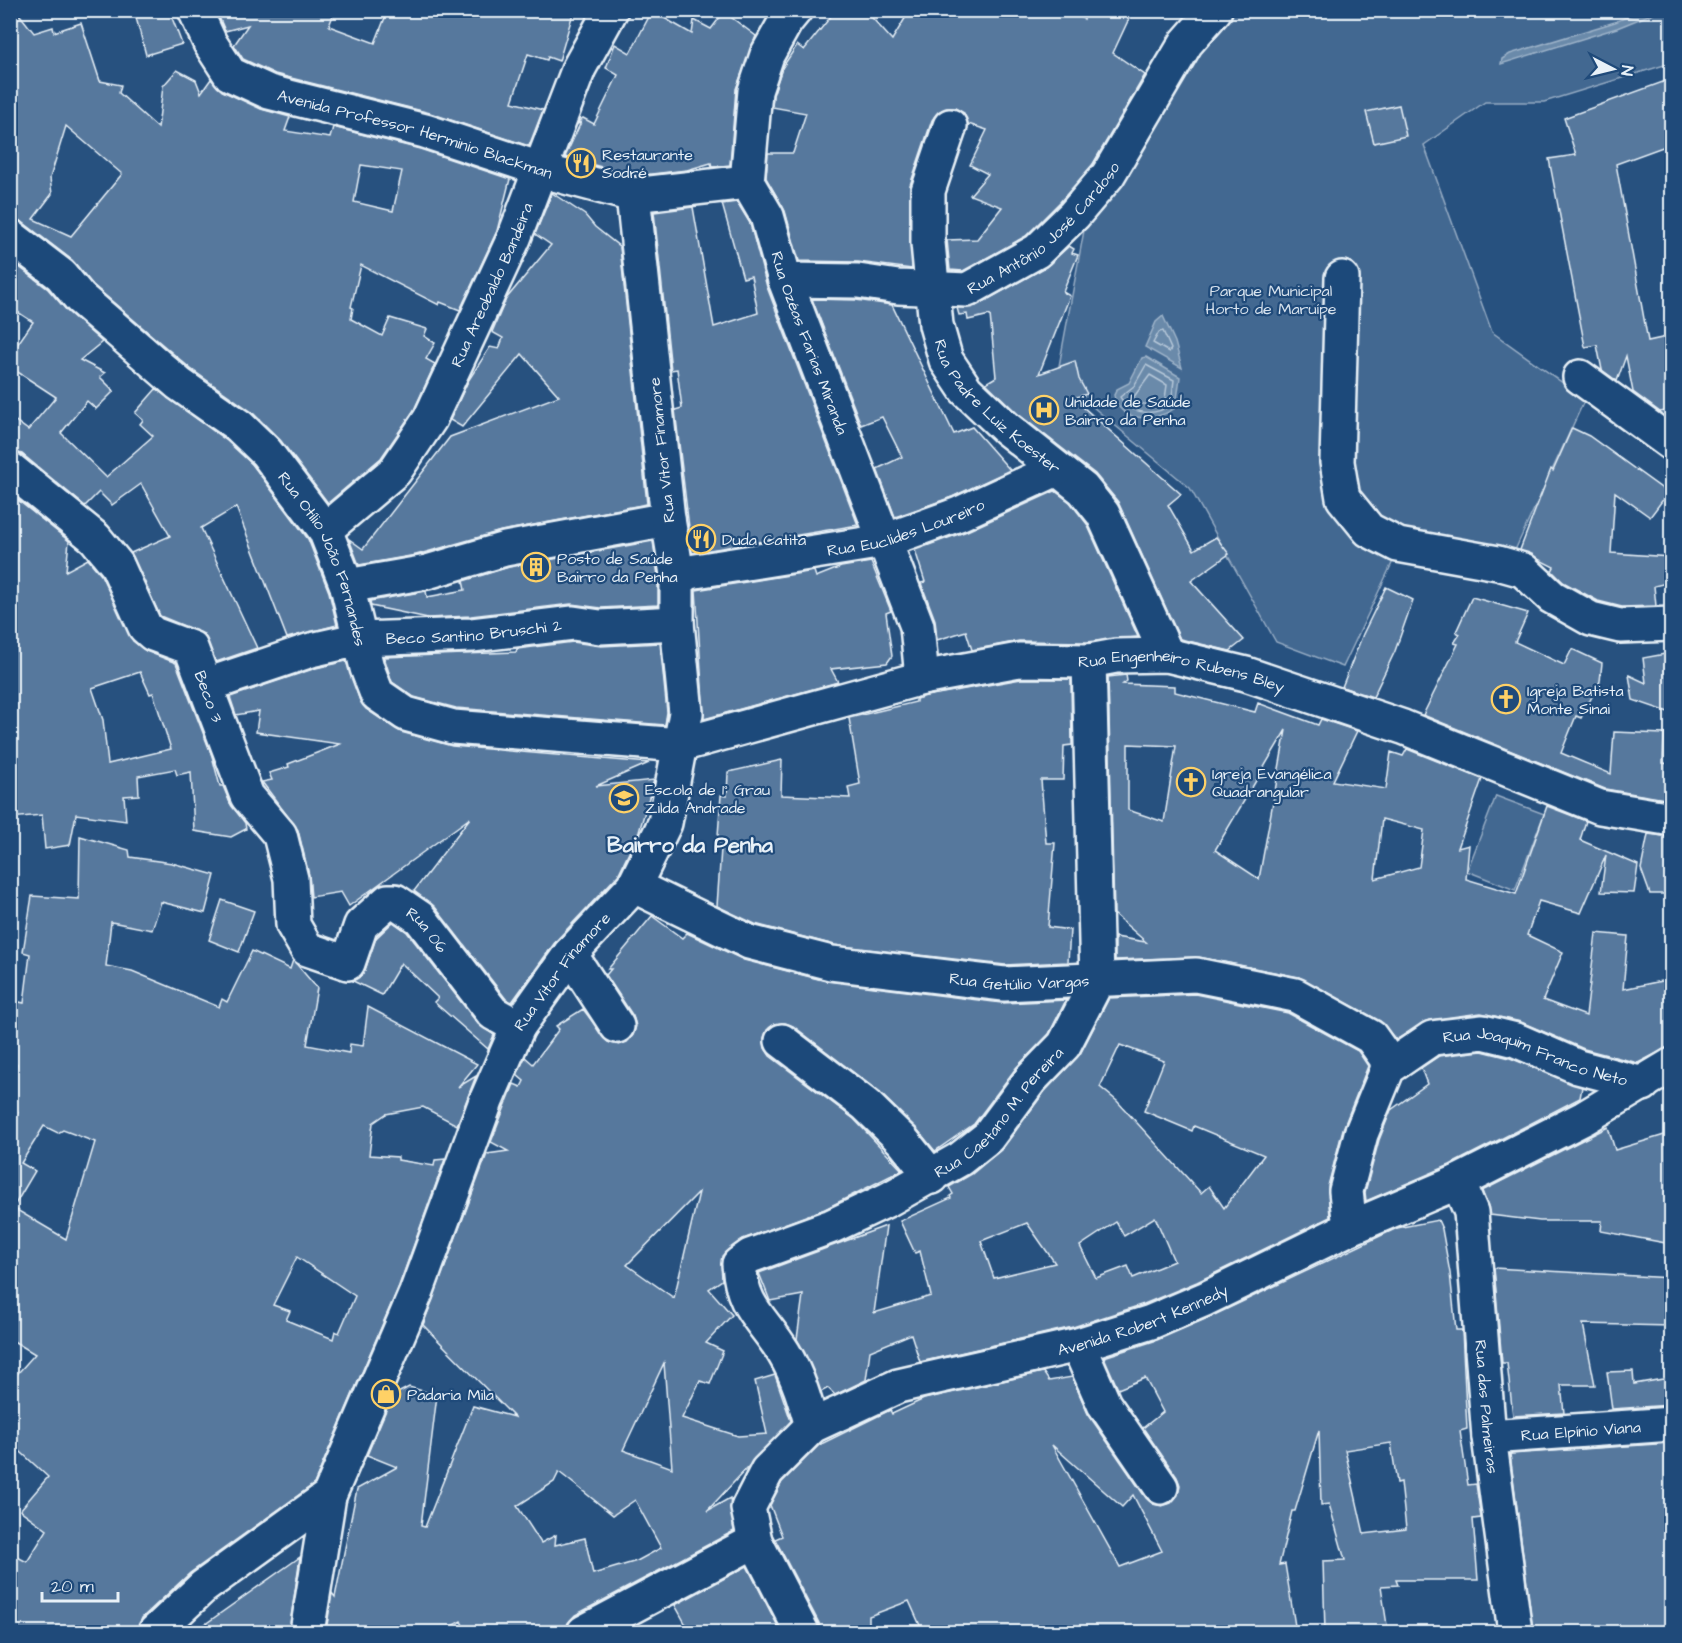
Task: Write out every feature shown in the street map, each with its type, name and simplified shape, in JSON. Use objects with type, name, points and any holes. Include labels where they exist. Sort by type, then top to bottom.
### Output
[{"type":"street","name":"Avenida Professor Herminio Blackman","points":[[195,10],[210,43],[230,74],[269,92],[425,130],[635,203],[747,182]]},
{"type":"street","name":"Rua Areobaldo Bandeira","points":[[325,530],[395,471],[430,419],[514,238],[579,68],[611,10]]},
{"type":"street","points":[[747,182],[755,91],[767,55],[786,21],[795,10]]},
{"type":"street","name":"Rua Antônio José Cardoso","points":[[785,280],[858,282],[968,290],[1037,251],[1074,215],[1108,175],[1186,44],[1215,10]]},
{"type":"street","name":"Rua Padre Luiz Koester","points":[[950,126],[928,191],[928,243],[932,288],[936,325],[946,360],[966,390],[1006,428],[1083,489],[1103,514],[1167,655]]},
{"type":"street","name":"Rua Ozéas Farias Miranda","points":[[747,182],[767,216],[785,280],[917,626],[922,678]]},
{"type":"street","name":"Rua Vitor Finamore","points":[[307,1632],[329,1496],[416,1293],[486,1101],[518,1027],[570,954],[634,886],[665,823],[686,713],[677,623],[677,574],[668,519],[635,203]]},
{"type":"street","name":"Rua Otílio João Fernandes","points":[[10,236],[61,275],[80,298],[179,384],[246,433],[267,452],[325,530],[347,586],[377,694],[406,714],[453,727],[680,745]]},
{"type":"street","points":[[1342,278],[1337,462],[1343,498],[1369,530],[1398,545],[1498,563],[1523,570],[1552,597],[1591,619],[1620,626],[1671,624]]},
{"type":"street","points":[[1580,377],[1671,444]]},
{"type":"street","name":"Beco 3","points":[[10,469],[96,538],[117,565],[145,627],[153,634],[191,648],[207,685],[247,796],[280,835],[291,879],[293,925],[306,949],[341,960]]},
{"type":"street","name":"Rua Euclídes Loureiro","points":[[677,574],[884,541],[959,514],[1057,469]]},
{"type":"street","points":[[347,586],[427,572],[505,549],[668,519]]},
{"type":"street","name":"Beco Santino Bruschi 2","points":[[207,685],[310,650],[360,639],[472,634],[573,623],[600,627],[677,623]]},
{"type":"street","name":"Rua Engenheiro Rubens Bley","points":[[680,745],[922,678],[1019,660],[1089,661],[1116,657],[1167,655],[1246,674],[1403,727],[1600,807],[1671,819]]},
{"type":"street","name":"Rua Caetano M. Pereira","points":[[812,1426],[799,1382],[789,1363],[749,1305],[741,1286],[739,1264],[778,1245],[831,1226],[932,1177],[988,1137],[1031,1079],[1064,1045],[1097,981],[1089,661]]},
{"type":"street","name":"Rua Getúlio Vargas","points":[[634,886],[749,942],[831,963],[1004,984],[1196,975],[1295,995],[1371,1037],[1386,1058],[1388,1068]]},
{"type":"street","name":"Rua 06","points":[[341,960],[348,963],[361,925],[388,900],[395,901],[420,918],[493,1013],[518,1027]]},
{"type":"street","points":[[570,954],[617,1026]]},
{"type":"street","name":"Rua Joaquim Franco Neto","points":[[1388,1068],[1432,1038],[1483,1032],[1516,1040],[1578,1067],[1643,1084]]},
{"type":"street","points":[[782,1041],[866,1105],[903,1141],[932,1177]]},
{"type":"street","name":"Avenida Robert Kennedy","points":[[802,1632],[755,1541],[748,1508],[767,1471],[812,1426],[898,1386],[1078,1345],[1151,1322],[1205,1299],[1350,1228],[1458,1182],[1584,1118],[1671,1065]]},
{"type":"street","points":[[1350,1228],[1346,1191],[1361,1134],[1388,1068]]},
{"type":"street","name":"Rua das Palmeiras","points":[[1458,1182],[1471,1212],[1489,1437],[1515,1632]]},
{"type":"street","points":[[1078,1345],[1104,1404],[1161,1487]]},
{"type":"street","name":"Rua Elpínio Viana","points":[[1489,1437],[1671,1424]]},
{"type":"street","points":[[155,1632],[203,1587],[329,1496]]},
{"type":"street","points":[[584,1632],[755,1541]]},
{"type":"green space","name":"Parque Municipal Horto de Maruípe","points":[[1222,11],[1671,11],[1671,63],[1544,102],[1485,102],[1424,145],[1492,332],[1585,399],[1510,561],[1403,540],[1343,667],[1276,642],[1190,488],[1057,377],[1085,225]]},
{"type":"green space","points":[[1496,796],[1544,814],[1515,890],[1467,871]]},
{"type":"water","points":[[1643,10],[1659,11],[1617,28],[1501,64],[1502,59],[1510,54],[1615,22]]},
{"type":"water","points":[[1163,316],[1175,342],[1182,368],[1145,347],[1156,322]]},
{"type":"water","points":[[1146,357],[1180,377],[1176,407],[1160,416],[1140,418],[1123,411],[1114,395],[1117,389],[1129,383],[1142,358]]},
{"type":"building","points":[[10,10],[16,10],[34,33],[53,27],[54,32],[81,23],[100,81],[121,85],[119,93],[158,128],[163,86],[177,70],[196,80],[201,93],[211,79],[222,91],[261,109],[290,117],[285,131],[330,138],[333,127],[420,149],[510,179],[497,231],[460,310],[440,302],[439,305],[361,265],[351,307],[353,308],[351,319],[382,336],[390,318],[427,329],[424,336],[435,343],[426,359],[435,364],[414,410],[381,458],[328,503],[281,441],[252,412],[191,369],[93,285],[72,260],[21,221],[10,218]],"holes":[[[66,126],[122,174],[71,236],[33,219],[52,194],[50,178]],[[361,165],[402,171],[393,211],[354,202]]]},
{"type":"building","points":[[134,10],[169,10],[182,44],[146,55]]},
{"type":"building","points":[[216,10],[335,10],[329,26],[375,43],[388,10],[574,10],[559,61],[528,54],[512,102],[543,110],[529,146],[430,113],[275,74],[243,59],[234,45],[248,25],[225,31]]},
{"type":"building","points":[[836,10],[865,10],[892,40],[910,10],[1066,10],[1084,19],[1085,10],[1133,10],[1113,53],[1145,75],[1093,164],[1060,202],[1026,236],[963,271],[950,270],[947,240],[977,239],[1002,207],[970,195],[988,174],[970,165],[987,130],[968,124],[964,113],[955,108],[947,108],[938,112],[932,120],[910,185],[912,269],[858,262],[799,261],[785,211],[766,178],[768,153],[793,153],[806,113],[772,107],[773,95],[782,68],[797,45],[804,50]]},
{"type":"building","points":[[652,11],[692,34],[694,20],[711,29],[724,12],[756,36],[736,89],[730,165],[712,167],[711,163],[687,170],[634,176],[565,157],[581,122],[578,124],[579,121],[583,118],[594,124],[618,75],[606,68],[615,44],[630,53]]},
{"type":"building","points":[[1671,79],[1671,144],[1616,164],[1648,341],[1671,336],[1671,410],[1660,412],[1633,392],[1626,356],[1617,381],[1602,370],[1597,345],[1585,347],[1549,159],[1576,155],[1564,118]]},
{"type":"building","points":[[1399,105],[1406,136],[1374,143],[1366,112]]},
{"type":"building","points":[[552,193],[585,215],[595,227],[620,247],[647,504],[501,531],[416,555],[359,565],[349,539],[363,549],[450,437],[559,396],[522,354],[462,427],[450,420],[468,381],[490,347],[499,349],[503,338],[492,332],[506,299],[551,245],[535,234]]},
{"type":"building","points":[[737,202],[750,223],[767,287],[858,525],[692,553],[675,410],[682,408],[677,369],[671,370],[654,212],[693,207],[714,327],[758,313],[751,276],[743,278],[722,204]]},
{"type":"building","points":[[1069,246],[1074,249],[1072,253],[1078,255],[1063,292],[1070,296],[1039,374],[1075,361],[1079,379],[1087,394],[1073,398],[1181,494],[1168,505],[1194,550],[1216,537],[1229,554],[1191,581],[1244,640],[1230,651],[1180,639],[1118,502],[1095,474],[1018,414],[986,383],[996,377],[990,315],[968,320],[967,314],[959,315],[957,308],[976,306],[1046,267]]},
{"type":"building","points":[[10,260],[48,289],[68,312],[102,342],[80,360],[105,373],[100,377],[114,391],[96,409],[87,401],[61,433],[106,477],[153,436],[140,424],[143,420],[135,413],[156,389],[227,441],[252,464],[308,539],[329,592],[337,625],[287,638],[236,507],[201,528],[257,648],[216,662],[204,634],[160,616],[131,553],[170,536],[141,484],[112,505],[99,492],[85,506],[22,454],[10,451],[10,417],[28,430],[56,397],[10,367],[10,355],[33,322],[10,307]]},
{"type":"building","points":[[812,299],[856,300],[892,305],[954,434],[972,427],[1010,470],[952,497],[895,517],[877,469],[902,457],[882,417],[861,425]]},
{"type":"building","points":[[1572,428],[1589,436],[1668,493],[1650,517],[1615,492],[1611,553],[1671,557],[1671,582],[1654,586],[1656,606],[1622,607],[1598,601],[1563,582],[1552,571],[1554,567],[1520,550],[1551,469],[1553,471]]},
{"type":"building","points":[[1055,491],[1070,502],[1087,524],[1138,637],[1087,642],[1019,641],[972,650],[966,631],[937,640],[935,620],[921,583],[925,582],[915,550],[967,531]]},
{"type":"building","points":[[10,494],[69,541],[66,571],[88,559],[101,575],[133,641],[146,651],[176,663],[212,756],[220,786],[223,786],[230,803],[245,823],[246,829],[231,837],[194,831],[191,772],[177,775],[175,769],[138,776],[139,795],[124,796],[126,821],[76,814],[70,845],[45,849],[42,815],[10,818]],"holes":[[[140,672],[150,694],[153,693],[171,749],[108,764],[103,720],[92,688]]]},
{"type":"building","points":[[653,541],[658,576],[658,605],[601,608],[571,604],[471,616],[428,618],[371,606],[370,601],[426,591],[427,597],[465,590],[463,581],[509,567]]},
{"type":"building","points":[[871,562],[891,611],[886,613],[892,656],[887,663],[831,669],[838,682],[704,719],[696,590],[814,571],[816,577],[841,567]]},
{"type":"building","points":[[1386,587],[1413,600],[1395,651],[1373,697],[1342,687],[1363,634]]},
{"type":"building","points":[[1472,597],[1528,613],[1515,642],[1564,665],[1572,649],[1602,663],[1600,681],[1581,718],[1576,716],[1561,753],[1611,774],[1614,732],[1664,734],[1663,763],[1671,764],[1671,800],[1605,789],[1423,715],[1458,644],[1454,643],[1460,634],[1456,632]]},
{"type":"building","points":[[573,642],[601,646],[660,643],[667,712],[665,725],[456,708],[414,697],[392,682],[384,657],[516,652],[517,649]]},
{"type":"building","points":[[1671,653],[1671,713],[1633,700],[1629,675],[1646,683],[1643,658]]},
{"type":"building","points":[[346,661],[360,701],[366,709],[401,732],[452,746],[649,763],[596,786],[654,780],[639,832],[618,875],[556,941],[512,1002],[506,999],[435,907],[414,891],[470,818],[349,906],[341,892],[311,897],[309,875],[298,830],[262,782],[272,780],[269,773],[289,767],[288,764],[340,744],[256,732],[259,711],[236,715],[230,697],[316,668]]},
{"type":"building","points":[[1126,675],[1127,681],[1123,684],[1175,686],[1175,692],[1255,712],[1258,703],[1318,725],[1321,719],[1357,731],[1333,781],[1386,789],[1391,752],[1403,756],[1407,749],[1482,779],[1458,848],[1469,845],[1466,879],[1516,894],[1547,806],[1586,821],[1580,840],[1638,865],[1634,893],[1601,892],[1606,855],[1581,913],[1539,901],[1527,935],[1563,952],[1543,1000],[1586,1016],[1596,933],[1628,936],[1623,989],[1671,979],[1671,1046],[1638,1063],[1584,1049],[1521,1022],[1481,1013],[1429,1020],[1396,1040],[1380,1021],[1299,977],[1199,957],[1115,960],[1115,937],[1146,942],[1114,914],[1108,677]],"holes":[[[1286,730],[1259,879],[1215,850]],[[1128,744],[1176,746],[1164,822],[1128,810]],[[1382,819],[1424,830],[1419,867],[1375,879]]]},
{"type":"building","points":[[1021,679],[1071,679],[1072,745],[1064,746],[1063,780],[1041,780],[1046,843],[1055,843],[1048,927],[1070,930],[1068,962],[1005,965],[834,945],[755,924],[717,906],[721,849],[717,849],[721,795],[727,796],[728,772],[782,760],[781,795],[850,798],[848,787],[860,784],[849,718],[916,702],[916,699],[926,696]]},
{"type":"building","points":[[1648,834],[1671,837],[1671,894],[1650,894],[1641,869]]},
{"type":"building","points":[[80,836],[129,850],[130,857],[172,863],[215,875],[205,913],[161,902],[152,930],[111,922],[106,966],[132,971],[219,1007],[222,999],[227,1002],[252,951],[290,969],[293,960],[317,988],[307,1045],[349,1053],[350,1044],[363,1046],[368,1007],[477,1064],[458,1087],[476,1076],[457,1125],[423,1107],[386,1114],[373,1123],[369,1155],[398,1157],[398,1160],[434,1166],[435,1160],[445,1159],[399,1286],[314,1484],[190,1573],[142,1618],[137,1632],[10,1632],[10,1553],[27,1562],[47,1530],[20,1510],[48,1477],[10,1442],[10,1382],[35,1354],[10,1339],[10,1222],[17,1210],[66,1239],[95,1142],[63,1130],[58,1133],[44,1126],[21,1163],[35,1171],[10,1213],[10,1129],[18,1112],[10,1105],[17,1064],[10,1063],[10,1000],[24,1003],[30,954],[23,952],[32,896],[79,899]],"holes":[[[297,1257],[355,1296],[339,1333],[335,1331],[333,1339],[286,1320],[290,1311],[273,1305]]]},
{"type":"building","points":[[222,900],[254,911],[239,952],[209,940]]},
{"type":"building","points":[[652,916],[682,938],[687,933],[744,960],[826,981],[1002,1003],[1066,1000],[1049,1034],[1016,1068],[974,1124],[935,1151],[916,1128],[879,1092],[793,1026],[785,1023],[775,1024],[767,1030],[764,1038],[765,1048],[770,1056],[854,1119],[902,1170],[825,1209],[743,1239],[722,1256],[722,1280],[709,1289],[732,1315],[706,1343],[723,1351],[710,1384],[700,1381],[682,1418],[738,1436],[767,1434],[755,1381],[775,1375],[791,1421],[707,1511],[730,1498],[734,1531],[575,1615],[568,1623],[565,1632],[466,1632],[461,1621],[441,1632],[326,1632],[332,1593],[335,1597],[357,1489],[397,1467],[367,1455],[392,1396],[409,1387],[437,1395],[421,1526],[425,1527],[473,1406],[514,1417],[423,1325],[487,1154],[508,1151],[491,1142],[514,1084],[521,1087],[524,1081],[517,1075],[525,1057],[533,1064],[559,1029],[556,1026],[583,1009],[608,1042],[619,1045],[627,1042],[633,1035],[636,1026],[633,1016],[606,975],[611,969],[608,969]],"holes":[[[699,1192],[674,1298],[627,1265]],[[664,1363],[672,1468],[623,1450]],[[559,1472],[613,1515],[635,1500],[661,1548],[637,1561],[593,1574],[585,1538],[555,1545],[556,1535],[541,1543],[517,1506],[554,1482]]]},
{"type":"building","points":[[393,922],[407,932],[478,1024],[494,1035],[488,1049],[434,1002],[438,998],[401,963],[382,995],[353,981],[365,970],[376,938]]},
{"type":"building","points":[[1195,994],[1288,1013],[1358,1051],[1368,1066],[1343,1129],[1328,1186],[1330,1217],[1197,1282],[1144,1304],[1073,1327],[920,1362],[911,1334],[870,1351],[866,1380],[835,1395],[828,1388],[821,1392],[797,1339],[803,1295],[770,1301],[759,1273],[886,1226],[874,1313],[931,1296],[920,1251],[915,1253],[900,1221],[951,1198],[953,1194],[949,1187],[972,1174],[1003,1148],[1045,1091],[1080,1054],[1109,998]],"holes":[[[1120,1045],[1164,1061],[1144,1111],[1192,1131],[1194,1126],[1264,1155],[1224,1208],[1209,1186],[1201,1193],[1117,1101],[1100,1087]],[[1155,1217],[1174,1261],[1133,1278],[1128,1266],[1096,1278],[1080,1246],[1116,1222],[1124,1236]],[[1027,1223],[1055,1263],[994,1278],[981,1241]]]},
{"type":"building","points":[[1482,1051],[1510,1058],[1582,1087],[1580,1098],[1450,1165],[1366,1201],[1365,1192],[1379,1140],[1391,1110],[1427,1084],[1421,1068],[1439,1056]]},
{"type":"building","points":[[1608,1127],[1615,1150],[1671,1133],[1671,1244],[1601,1231],[1602,1221],[1540,1221],[1490,1215],[1482,1191]]},
{"type":"building","points":[[1438,1220],[1442,1229],[1450,1273],[1456,1330],[1462,1330],[1467,1429],[1460,1431],[1468,1485],[1476,1484],[1481,1518],[1473,1519],[1478,1580],[1396,1580],[1398,1585],[1381,1586],[1388,1632],[1325,1632],[1323,1561],[1345,1560],[1329,1504],[1321,1505],[1319,1430],[1295,1511],[1292,1511],[1279,1565],[1285,1564],[1296,1632],[923,1632],[909,1601],[869,1616],[869,1632],[821,1632],[819,1623],[775,1539],[782,1536],[770,1505],[782,1482],[819,1445],[890,1410],[892,1414],[924,1399],[1043,1372],[1049,1381],[1072,1377],[1088,1414],[1146,1498],[1153,1504],[1162,1506],[1171,1503],[1178,1495],[1180,1485],[1177,1477],[1143,1428],[1163,1412],[1145,1378],[1118,1389],[1104,1357],[1157,1340],[1212,1316],[1397,1228]],"holes":[[[1391,1443],[1397,1483],[1401,1482],[1406,1529],[1364,1534],[1345,1450]],[[1052,1445],[1122,1507],[1133,1495],[1162,1551],[1120,1567]]]},
{"type":"building","points":[[1494,1268],[1671,1278],[1671,1326],[1583,1324],[1595,1385],[1561,1385],[1564,1413],[1513,1416],[1507,1363],[1502,1363]]},
{"type":"building","points":[[1633,1371],[1634,1384],[1669,1378],[1671,1405],[1612,1409],[1607,1372]]},
{"type":"building","points":[[1671,1443],[1671,1632],[1533,1632],[1510,1454]]},
{"type":"building","points":[[300,1557],[289,1632],[194,1632]]},
{"type":"building","points":[[747,1566],[781,1632],[690,1632],[675,1605]]},
{"type":"place","name":"Restaurante Sodré","points":[[581,163]]},
{"type":"place","name":"Unidade de Saúde Bairro da Penha","points":[[1044,410]]},
{"type":"place","name":"Duda Catita","points":[[701,539]]},
{"type":"place","name":"Posto de Saúde Bairro da Penha","points":[[536,567]]},
{"type":"place","name":"Igreja Batista Monte Sinai","points":[[1506,699]]},
{"type":"place","name":"Igreja Evangélica Quadrangular","points":[[1191,782]]},
{"type":"place","name":"Escola de 1˚ Grau Zilda Andrade","points":[[624,798]]},
{"type":"place","name":"Padaria Mila","points":[[386,1394]]},
{"type":"district","name":"Bairro da Penha","points":[[690,844]]}]
